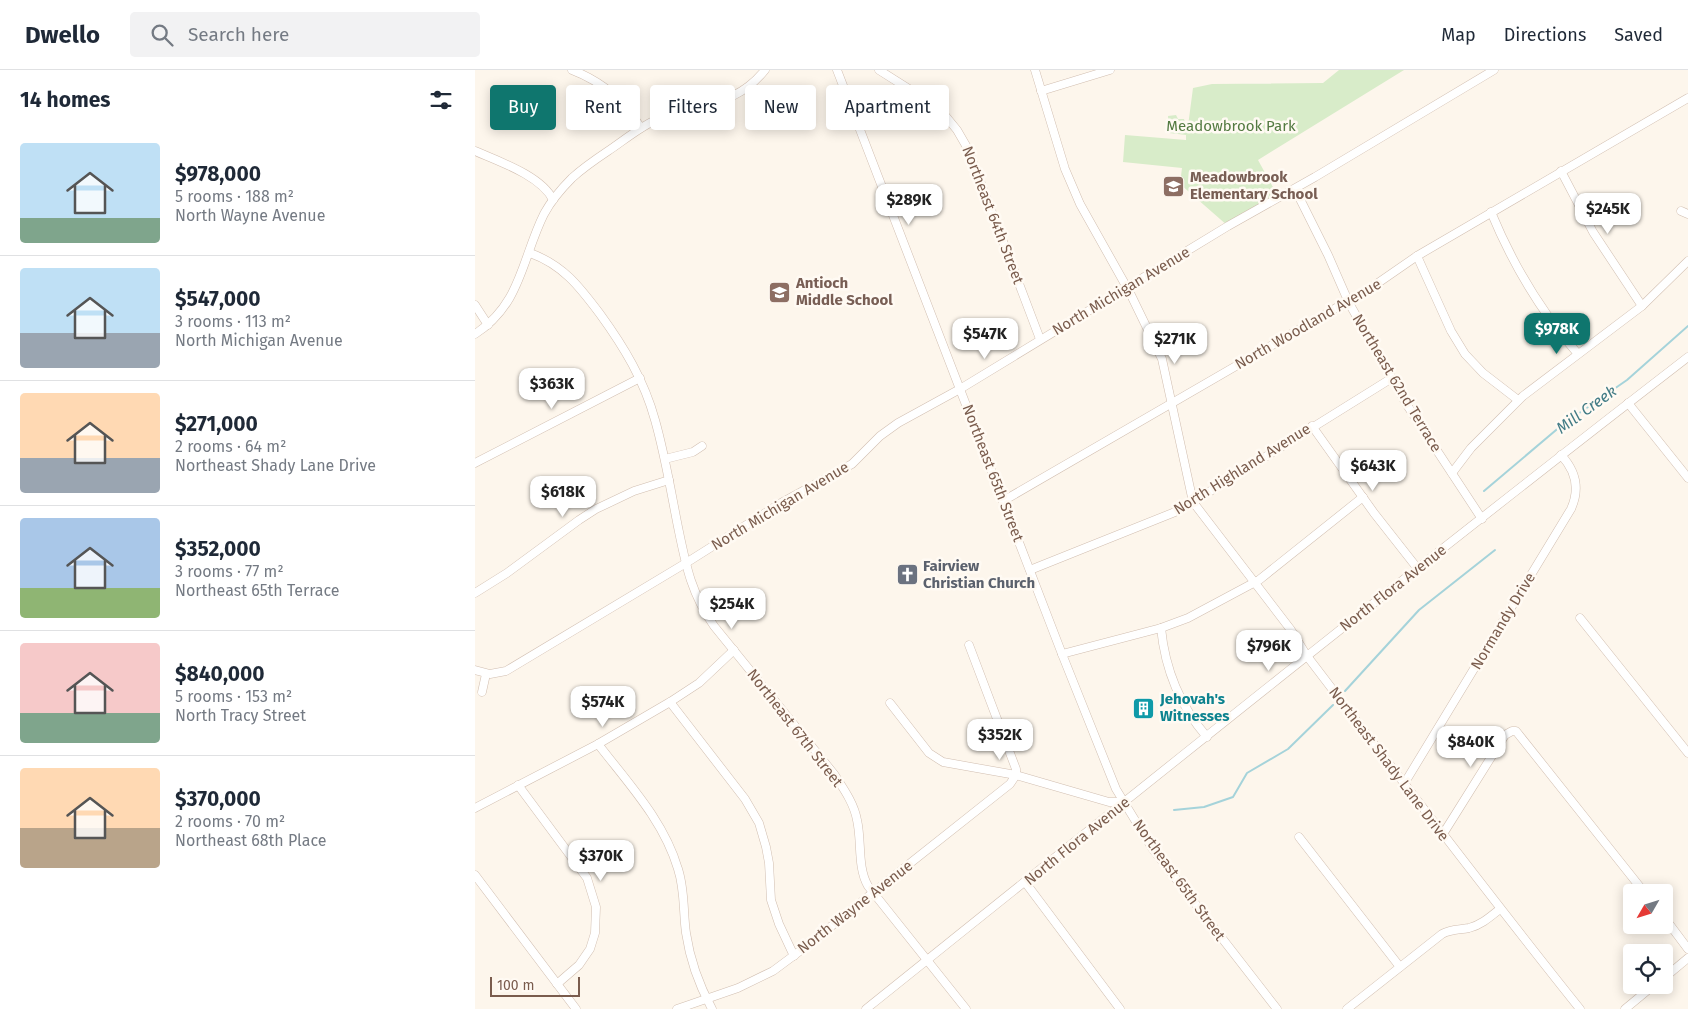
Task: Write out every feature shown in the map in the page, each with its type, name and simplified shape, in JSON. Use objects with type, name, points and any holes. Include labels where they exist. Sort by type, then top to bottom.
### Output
[{"type":"street","points":[[572,70],[602,85],[621,100],[641,128]]},
{"type":"street","points":[[589,78],[594,70]]},
{"type":"street","points":[[475,334],[488,325],[514,290],[543,216],[563,187],[579,172],[641,128],[667,115],[722,101],[756,81],[765,70]]},
{"type":"street","name":"Northeast 65th Street","points":[[837,70],[1062,654],[1116,789],[1152,848],[1277,1009]]},
{"type":"street","name":"Northeast 64th Street","points":[[879,70],[939,108],[957,130],[968,149],[1040,338]]},
{"type":"street","name":"Northeast Shady Lane Drive","points":[[1035,70],[1065,169],[1080,204],[1127,288],[1162,359],[1193,502],[1291,630],[1307,656],[1500,909],[1580,1009]]},
{"type":"street","points":[[1041,91],[1109,70]]},
{"type":"street","name":"North Michigan Avenue","points":[[486,674],[506,671],[686,563],[794,495],[852,464],[888,429],[960,389],[1040,338],[1494,70]]},
{"type":"street","name":"North Woodland Avenue","points":[[1003,501],[1343,304],[1349,303],[1417,256],[1688,98]]},
{"type":"street","points":[[475,151],[506,164],[525,175],[550,195],[553,200]]},
{"type":"street","points":[[1561,171],[1593,232],[1642,306]]},
{"type":"street","name":"Northeast 62nd Terrace","points":[[1295,189],[1328,255],[1349,303],[1407,405],[1482,518]]},
{"type":"street","points":[[1491,212],[1503,241],[1524,281],[1550,320],[1578,354]]},
{"type":"street","name":"Northeast 67th Street","points":[[530,253],[550,262],[567,274],[620,341],[640,378],[656,420],[688,576],[702,607],[734,650],[822,758],[844,790],[857,819],[864,879],[966,1009]]},
{"type":"street","points":[[1417,256],[1451,331],[1465,354],[1483,373],[1519,400]]},
{"type":"street","points":[[1453,473],[1471,448],[1519,400],[1642,306],[1688,261]]},
{"type":"street","points":[[475,305],[488,325]]},
{"type":"street","name":"North Flora Avenue","points":[[867,1009],[1307,656],[1688,357]]},
{"type":"street","points":[[475,463],[640,378]]},
{"type":"street","name":"North Highland Avenue","points":[[1030,570],[1180,510],[1312,426],[1392,378]]},
{"type":"street","points":[[1628,403],[1688,478]]},
{"type":"street","points":[[1312,426],[1418,569]]},
{"type":"street","points":[[665,459],[693,452],[702,446]]},
{"type":"street","name":"Normandy Drive","points":[[1405,784],[1571,509],[1576,494],[1575,479],[1571,468],[1561,455]]},
{"type":"street","points":[[475,593],[507,573],[596,509],[634,491],[669,480]]},
{"type":"street","points":[[1062,654],[1161,628],[1188,618],[1255,582],[1363,497]]},
{"type":"street","points":[[1580,618],[1688,753]]},
{"type":"street","points":[[1161,628],[1165,656],[1176,689],[1192,719],[1207,737]]},
{"type":"street","points":[[969,645],[1016,769],[1016,775]]},
{"type":"street","points":[[475,808],[598,744],[670,702],[699,683],[734,650]]},
{"type":"street","points":[[475,670],[486,674],[482,692]]},
{"type":"street","points":[[670,702],[745,799],[759,823],[769,863],[771,900],[793,956]]},
{"type":"street","points":[[890,703],[929,753],[939,760],[951,764],[1016,775],[1109,802],[1124,802]]},
{"type":"street","points":[[1443,834],[1505,735],[1516,731],[1638,884]]},
{"type":"street","points":[[598,744],[649,811],[672,850],[681,880],[686,932],[692,962],[711,1009]]},
{"type":"street","name":"North Wayne Avenue","points":[[677,1009],[763,977],[793,956],[1010,784],[1016,775]]},
{"type":"street","points":[[518,785],[587,878],[596,907],[595,933],[591,949],[579,965],[557,984]]},
{"type":"street","points":[[1299,838],[1400,967]]},
{"type":"street","points":[[475,875],[576,1009]]},
{"type":"street","points":[[1025,882],[1120,1009]]},
{"type":"street","points":[[1347,1009],[1442,934],[1482,923],[1500,909]]},
{"type":"street","points":[[1673,930],[1688,949]]},
{"type":"street","points":[[1673,970],[1688,958]]},
{"type":"street","points":[[1625,1009],[1644,994]]},
{"type":"green space","name":"Meadowbrook Park","points":[[1339,70],[1404,70],[1258,160],[1280,200],[1228,226],[1180,184],[1182,168],[1123,162],[1125,135],[1186,140],[1186,135],[1169,133],[1168,116],[1176,115],[1178,119],[1184,119],[1188,126],[1193,88],[1212,84],[1323,83]]},
{"type":"waterway","name":"Mill Creek","points":[[1484,491],[1562,425],[1627,380],[1688,326]]},
{"type":"waterway","name":"Mill Creek","points":[[1345,691],[1419,610],[1495,550]]},
{"type":"waterway","name":"Mill Creek","points":[[1174,810],[1204,807],[1233,797],[1247,773],[1288,749],[1333,705]]},
{"type":"place","name":"Meadowbrook Elementary School","points":[[1174,186]]},
{"type":"place","name":"Antioch Middle School","points":[[780,292]]},
{"type":"place","name":"Fairview Christian Church","points":[[907,575]]},
{"type":"place","name":"Jehovah's Witnesses","points":[[1144,708]]}]
